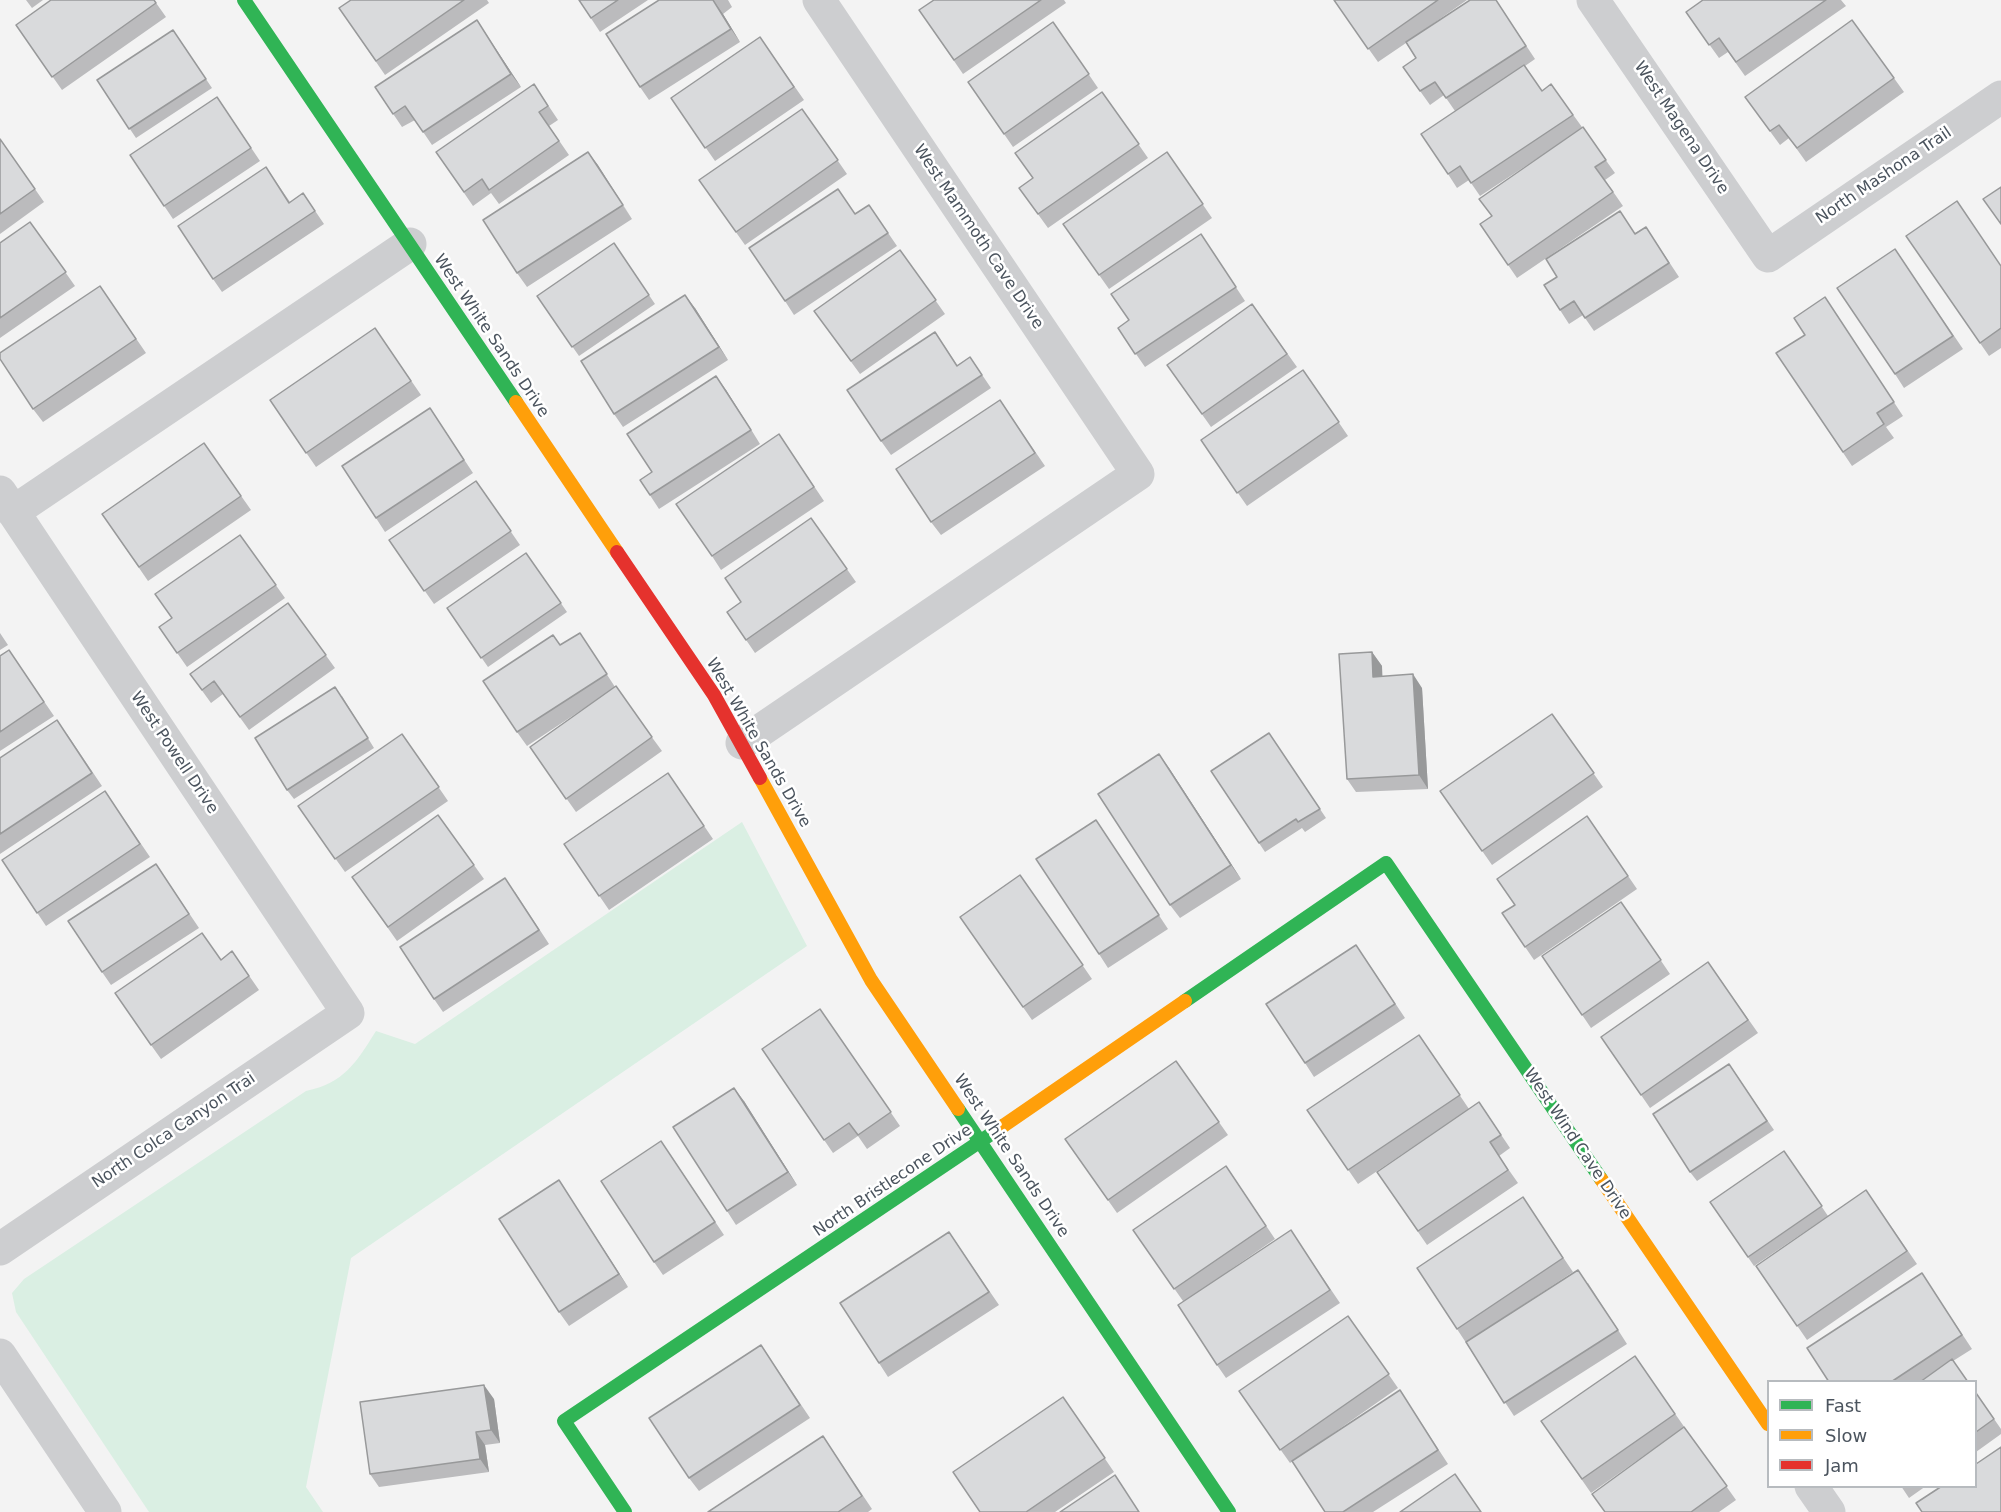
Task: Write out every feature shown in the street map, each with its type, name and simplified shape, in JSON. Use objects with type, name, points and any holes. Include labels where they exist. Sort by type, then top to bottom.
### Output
[{"type":"street","name":"West White Sands Drive","points":[[244,0],[714,695],[870,980],[981,1141],[1229,1512]]},
{"type":"street","name":"West Mammoth Cave Drive","points":[[742,743],[1138,474],[819,0]]},
{"type":"street","name":"West Magena Drive","points":[[1593,0],[1768,256]]},
{"type":"street","name":"North Mashona Trail","points":[[1768,256],[2001,97]]},
{"type":"street","points":[[7,502],[410,244]]},
{"type":"street","name":"West Powell Drive","points":[[7,502],[348,1013]]},
{"type":"street","name":"North Bristlecone Drive","points":[[625,1512],[564,1422],[981,1141],[1386,863]]},
{"type":"street","name":"West Wind Cave Drive","points":[[1386,863],[1767,1423]]},
{"type":"street","name":"North Colca Canyon Trai","points":[[0,1249],[348,1013]]},
{"type":"street","points":[[0,1355],[105,1512]]},
{"type":"street","points":[[1812,1488],[1829,1512]]},
{"type":"green space","points":[[742,822],[807,946],[351,1258],[306,1487],[323,1512],[149,1512],[16,1312],[12,1293],[24,1279],[306,1091],[340,1077],[355,1062],[376,1031],[415,1044]]},
{"type":"building","points":[[51,0],[154,0],[156,3],[52,77],[16,25]]},
{"type":"building","points":[[351,0],[464,0],[376,61],[339,8]]},
{"type":"building","points":[[579,0],[618,0],[591,18]]},
{"type":"building","points":[[659,0],[713,0],[731,29],[640,87],[606,34]]},
{"type":"building","points":[[934,0],[1041,0],[954,60],[919,10]]},
{"type":"building","points":[[1334,0],[1438,0],[1368,49]]},
{"type":"building","points":[[1470,0],[1496,0],[1526,46],[1446,98],[1435,82],[1420,91],[1403,67],[1416,58],[1406,42]]},
{"type":"building","points":[[1703,0],[1826,0],[1736,62],[1719,38],[1709,45],[1686,12]]},
{"type":"building","points":[[477,20],[511,74],[423,132],[405,106],[393,114],[375,87]]},
{"type":"building","points":[[1852,20],[1894,78],[1797,148],[1779,125],[1770,131],[1745,97]]},
{"type":"building","points":[[1053,22],[1089,74],[1004,134],[968,82]]},
{"type":"building","points":[[173,30],[206,79],[129,129],[97,80]]},
{"type":"building","points":[[760,37],[794,87],[705,148],[671,98]]},
{"type":"building","points":[[1524,65],[1542,91],[1551,84],[1573,115],[1471,183],[1460,166],[1448,174],[1421,134]]},
{"type":"building","points":[[534,84],[548,106],[539,112],[559,141],[489,190],[482,179],[464,192],[436,152]]},
{"type":"building","points":[[1102,92],[1139,144],[1038,214],[1019,188],[1033,178],[1015,153]]},
{"type":"building","points":[[217,97],[251,148],[164,206],[130,155]]},
{"type":"building","points":[[802,109],[838,160],[736,232],[699,180]]},
{"type":"building","points":[[1583,127],[1606,160],[1595,167],[1613,192],[1508,265],[1480,224],[1492,216],[1479,199]]},
{"type":"building","points":[[0,139],[35,189],[0,214]]},
{"type":"building","points":[[588,152],[623,205],[517,273],[483,220]]},
{"type":"building","points":[[1167,152],[1203,204],[1099,275],[1063,224]]},
{"type":"building","points":[[266,167],[289,203],[303,193],[315,211],[213,279],[178,226]]},
{"type":"building","points":[[2001,187],[2001,224],[1983,199]]},
{"type":"building","points":[[838,189],[855,214],[869,205],[888,233],[785,301],[749,248]]},
{"type":"building","points":[[1957,201],[2001,266],[2001,328],[1980,343],[1906,236]]},
{"type":"building","points":[[1620,211],[1635,234],[1646,227],[1669,263],[1585,318],[1574,301],[1560,310],[1544,285],[1557,277],[1546,259]]},
{"type":"building","points":[[30,222],[66,272],[0,318],[0,243]]},
{"type":"building","points":[[1201,234],[1236,287],[1135,354],[1118,328],[1129,320],[1111,294]]},
{"type":"building","points":[[614,243],[649,295],[572,347],[537,296]]},
{"type":"building","points":[[1895,249],[1953,336],[1895,374],[1837,288]]},
{"type":"building","points":[[900,250],[936,300],[851,361],[814,311]]},
{"type":"building","points":[[100,286],[136,339],[33,409],[0,359],[0,353]]},
{"type":"building","points":[[685,295],[719,347],[614,414],[581,361]]},
{"type":"building","points":[[1825,297],[1894,402],[1877,413],[1884,424],[1843,452],[1776,353],[1805,335],[1794,318]]},
{"type":"building","points":[[1252,304],[1287,354],[1202,414],[1167,365]]},
{"type":"building","points":[[375,328],[411,381],[306,453],[270,400]]},
{"type":"building","points":[[935,332],[957,366],[970,357],[982,375],[881,441],[847,390]]},
{"type":"building","points":[[1303,370],[1339,422],[1237,493],[1201,440]]},
{"type":"building","points":[[716,376],[751,430],[650,495],[640,480],[652,472],[627,434]]},
{"type":"building","points":[[1000,400],[1035,453],[931,522],[896,469]]},
{"type":"building","points":[[430,408],[464,460],[376,518],[342,466]]},
{"type":"building","points":[[779,434],[814,487],[712,556],[676,504]]},
{"type":"building","points":[[204,443],[241,496],[139,567],[102,514]]},
{"type":"building","points":[[476,481],[511,531],[424,591],[389,540]]},
{"type":"building","points":[[811,518],[847,569],[746,640],[727,612],[741,602],[725,578]]},
{"type":"building","points":[[240,535],[276,585],[177,653],[159,627],[172,618],[155,594]]},
{"type":"building","points":[[526,553],[561,603],[481,658],[447,608]]},
{"type":"building","points":[[288,603],[326,655],[240,717],[214,681],[202,690],[190,674]]},
{"type":"building","points":[[580,633],[607,674],[517,732],[483,681],[553,635],[560,645]]},
{"type":"building","points":[[9,650],[44,702],[0,732],[0,656]]},
{"type":"building","points":[[1372,652],[1373,677],[1413,674],[1419,775],[1347,779],[1339,654]]},
{"type":"building","points":[[616,686],[652,737],[566,799],[530,747]]},
{"type":"building","points":[[335,687],[368,738],[287,790],[255,738]]},
{"type":"building","points":[[1552,714],[1594,773],[1482,851],[1440,791]]},
{"type":"building","points":[[57,720],[92,773],[0,834],[0,758]]},
{"type":"building","points":[[1269,733],[1320,809],[1298,822],[1296,819],[1259,843],[1211,771]]},
{"type":"building","points":[[402,734],[439,787],[335,859],[298,806]]},
{"type":"building","points":[[1159,754],[1231,865],[1170,905],[1098,794]]},
{"type":"building","points":[[668,773],[704,826],[599,896],[564,844]]},
{"type":"building","points":[[105,791],[140,844],[37,913],[2,860]]},
{"type":"building","points":[[438,815],[474,865],[388,927],[352,877]]},
{"type":"building","points":[[1587,816],[1628,876],[1525,947],[1502,913],[1515,905],[1497,879]]},
{"type":"building","points":[[1096,820],[1159,915],[1099,954],[1036,859]]},
{"type":"building","points":[[156,864],[189,914],[102,972],[68,921]]},
{"type":"building","points":[[1020,875],[1083,965],[1023,1007],[960,917]]},
{"type":"building","points":[[505,878],[539,930],[434,999],[400,947]]},
{"type":"building","points":[[1621,902],[1661,960],[1582,1015],[1542,956]]},
{"type":"building","points":[[202,933],[221,960],[232,951],[249,976],[151,1045],[115,993]]},
{"type":"building","points":[[1356,945],[1395,1004],[1305,1063],[1266,1004]]},
{"type":"building","points":[[1708,962],[1748,1020],[1641,1095],[1601,1037]]},
{"type":"building","points":[[820,1009],[891,1112],[858,1135],[849,1123],[824,1140],[762,1049]]},
{"type":"building","points":[[1419,1035],[1460,1095],[1348,1170],[1307,1110]]},
{"type":"building","points":[[1176,1061],[1219,1122],[1108,1200],[1065,1139]]},
{"type":"building","points":[[1729,1064],[1767,1121],[1690,1172],[1653,1114]]},
{"type":"building","points":[[734,1088],[788,1172],[727,1211],[673,1127]]},
{"type":"building","points":[[1479,1102],[1501,1135],[1490,1142],[1508,1170],[1418,1231],[1377,1172]]},
{"type":"building","points":[[661,1141],[715,1222],[654,1262],[601,1181]]},
{"type":"building","points":[[1784,1151],[1822,1206],[1748,1257],[1710,1202]]},
{"type":"building","points":[[1226,1166],[1266,1226],[1174,1289],[1133,1230]]},
{"type":"building","points":[[559,1180],[619,1274],[559,1312],[499,1219]]},
{"type":"building","points":[[1866,1190],[1907,1251],[1797,1326],[1756,1266]]},
{"type":"building","points":[[1523,1197],[1563,1258],[1457,1329],[1417,1268]]},
{"type":"building","points":[[1291,1230],[1330,1290],[1217,1365],[1178,1305]]},
{"type":"building","points":[[949,1232],[989,1292],[879,1363],[840,1303]]},
{"type":"building","points":[[1578,1270],[1618,1330],[1504,1403],[1466,1342]]},
{"type":"building","points":[[1922,1273],[1962,1335],[1894,1380],[1828,1380],[1807,1348]]},
{"type":"building","points":[[1348,1316],[1389,1374],[1280,1450],[1239,1391]]},
{"type":"building","points":[[761,1345],[800,1405],[689,1478],[649,1418]]},
{"type":"building","points":[[1635,1356],[1675,1414],[1582,1479],[1541,1421]]},
{"type":"building","points":[[1952,1359],[1967,1380],[1923,1380]]},
{"type":"building","points":[[484,1385],[491,1430],[476,1432],[480,1459],[370,1474],[360,1402]]},
{"type":"building","points":[[1400,1390],[1438,1450],[1343,1512],[1325,1512],[1292,1461]]},
{"type":"building","points":[[1977,1394],[1994,1419],[1977,1431]]},
{"type":"building","points":[[1063,1397],[1105,1458],[1026,1512],[980,1512],[953,1472]]},
{"type":"building","points":[[1684,1427],[1727,1486],[1691,1512],[1605,1512],[1592,1494]]},
{"type":"building","points":[[823,1436],[862,1496],[838,1512],[708,1512]]},
{"type":"building","points":[[2001,1447],[2001,1512],[1922,1512],[1916,1503],[1939,1488],[1977,1488],[1977,1463]]},
{"type":"building","points":[[1455,1474],[1481,1512],[1400,1512]]},
{"type":"building","points":[[1115,1475],[1139,1512],[1060,1512]]},
{"type":"traffic: fast","points":[[244,0],[516,402]]},
{"type":"traffic: fast","points":[[1185,1001],[1386,863],[1601,1179]]},
{"type":"traffic: fast","points":[[958,1109],[1229,1512]]},
{"type":"traffic: fast","points":[[625,1512],[564,1421],[1003,1126]]},
{"type":"traffic: slow","points":[[516,402],[617,552]]},
{"type":"traffic: slow","points":[[760,778],[871,980],[958,1109]]},
{"type":"traffic: slow","points":[[1003,1126],[1185,1001]]},
{"type":"traffic: slow","points":[[1601,1179],[1767,1423]]},
{"type":"traffic: jam","points":[[617,552],[714,695],[760,778]]}]
